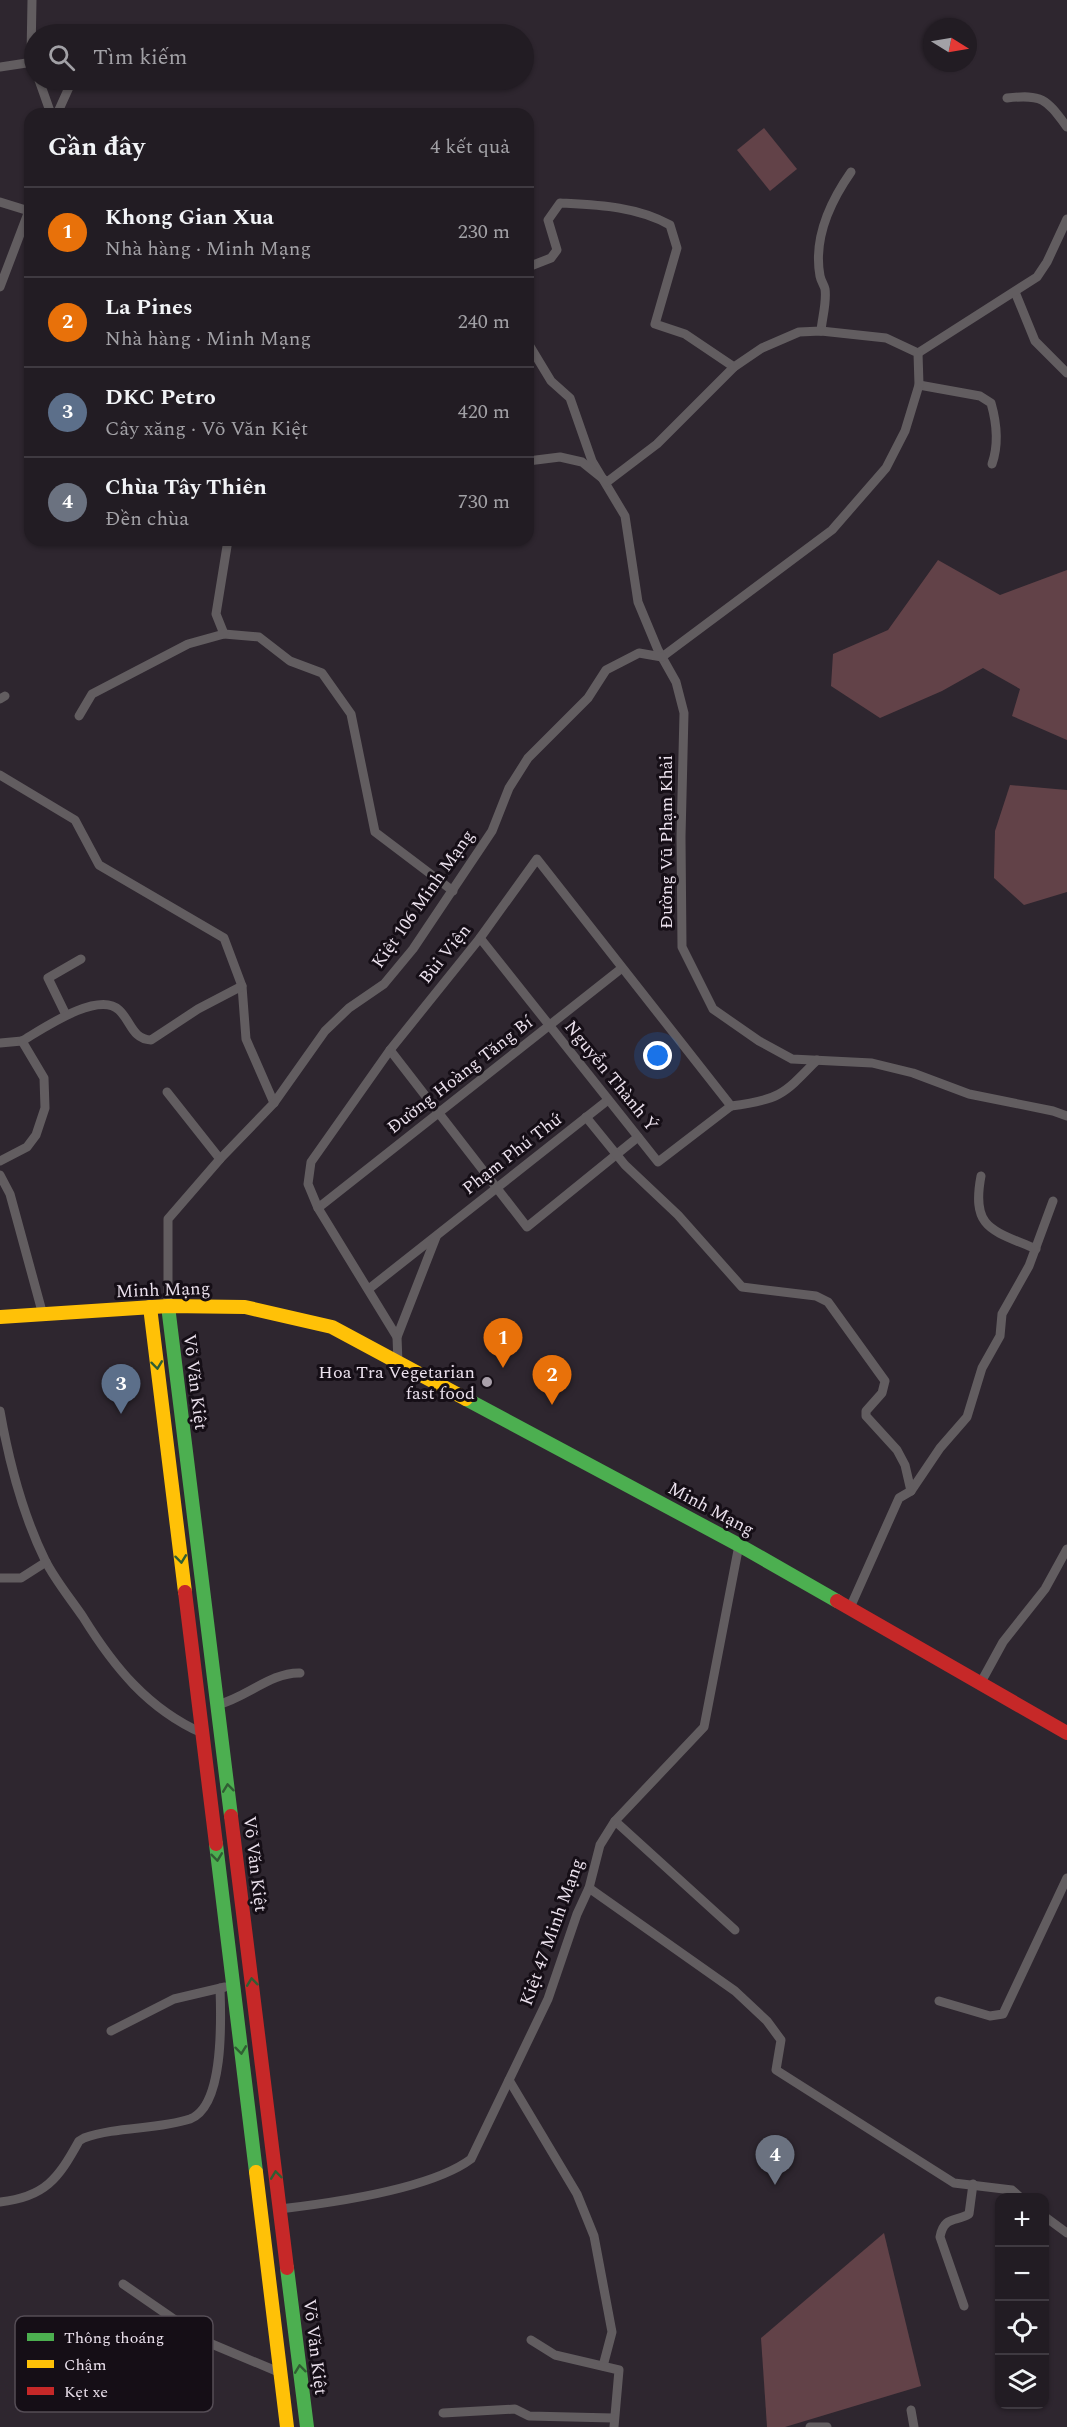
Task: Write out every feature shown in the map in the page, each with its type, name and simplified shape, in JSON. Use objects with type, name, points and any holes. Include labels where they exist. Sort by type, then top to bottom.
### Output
[{"type":"main road","name":"Minh Mạng","points":[[0,1317],[168,1306],[245,1307],[332,1327],[739,1545],[849,1610],[1067,1732]]},
{"type":"main road","name":"Võ Văn Kiệt","points":[[168,1306],[307,2427]]},
{"type":"main road","name":"Võ Văn Kiệt","points":[[150,1307],[202,1733],[227,1987],[249,2119],[287,2427]]},
{"type":"main road","points":[[188,1621],[207,1619]]},
{"type":"main road","points":[[249,2119],[268,2117]]},
{"type":"street","points":[[32,0],[33,24]]},
{"type":"street","points":[[0,67],[24,65]]},
{"type":"street","points":[[43,90],[49,108]]},
{"type":"street","points":[[60,108],[68,90]]},
{"type":"street","points":[[1007,98],[1039,97],[1046,101],[1067,127]]},
{"type":"street","points":[[821,331],[825,290],[820,277],[818,255],[823,227],[834,196],[851,172]]},
{"type":"street","points":[[0,202],[24,208]]},
{"type":"street","points":[[534,265],[551,258],[557,250],[548,220],[560,203],[608,206],[654,216],[670,225],[677,248],[655,324],[685,334],[734,367]]},
{"type":"street","points":[[918,353],[1037,277],[1047,262],[1067,219]]},
{"type":"street","points":[[1,283],[24,222]]},
{"type":"street","points":[[1015,292],[1035,341],[1067,373]]},
{"type":"street","points":[[534,460],[560,457],[582,462],[607,482],[657,444],[734,367],[762,348],[800,332],[821,331],[886,338],[918,353]]},
{"type":"street","name":"Đường Vũ Phạm Khải","points":[[534,353],[551,381],[570,398],[592,461],[607,482],[625,516],[638,602],[662,657],[676,682],[684,713],[681,837],[682,947],[713,1009],[759,1041],[792,1059],[872,1064],[913,1073],[969,1094],[1067,1116]]},
{"type":"street","points":[[662,657],[832,530],[886,468],[905,431],[919,385],[918,353]]},
{"type":"street","points":[[919,385],[980,396],[991,403],[996,418],[997,450],[992,464]]},
{"type":"street","points":[[224,634],[216,614],[219,581],[227,546]]},
{"type":"street","points":[[79,716],[92,694],[188,644],[224,634],[259,637],[290,662],[322,673],[351,714],[375,832],[453,891]]},
{"type":"street","name":"Kiệt 106 Minh Mạng","points":[[168,1306],[168,1219],[219,1159],[274,1103],[326,1031],[349,1008],[384,984],[413,949],[492,831],[509,788],[528,758],[588,698],[606,670],[639,653],[662,657]]},
{"type":"street","points":[[0,775],[75,820],[99,864],[224,938],[242,986],[246,1039],[274,1103]]},
{"type":"street","name":"Bùi Viện","points":[[397,1337],[370,1288],[318,1208],[308,1184],[311,1162],[390,1050],[480,938],[537,859],[731,1106]]},
{"type":"street","name":"Nguyễn Thành Ý","points":[[480,938],[658,1162],[731,1106]]},
{"type":"street","points":[[66,1014],[48,978],[81,959]]},
{"type":"street","name":"Đường Hoàng Tăng Bí","points":[[318,1208],[622,968]]},
{"type":"street","points":[[0,1043],[22,1041],[66,1014],[98,1005],[108,1005],[118,1009],[135,1034],[151,1040],[198,1008],[242,986]]},
{"type":"street","points":[[0,1161],[27,1147],[36,1135],[45,1108],[44,1078],[22,1041]]},
{"type":"street","points":[[390,1050],[526,1227],[638,1137]]},
{"type":"street","points":[[731,1106],[765,1102],[781,1095],[817,1060]]},
{"type":"street","points":[[167,1092],[219,1159]]},
{"type":"street","name":"Phạm Phú Thứ","points":[[370,1288],[608,1100]]},
{"type":"street","points":[[586,1117],[617,1155],[678,1215],[742,1287],[816,1296],[828,1302],[885,1381],[882,1393],[866,1411],[866,1416],[897,1450],[905,1465],[910,1491]]},
{"type":"street","points":[[0,1175],[10,1194],[43,1314]]},
{"type":"street","points":[[981,1176],[977,1201],[984,1221],[997,1231],[1036,1249]]},
{"type":"street","points":[[849,1610],[899,1498],[910,1491],[940,1448],[967,1417],[982,1368],[1000,1336],[1002,1314],[1036,1249],[1053,1201]]},
{"type":"street","points":[[398,1363],[397,1337],[437,1235]]},
{"type":"street","points":[[0,1411],[16,1484],[46,1562],[100,1646],[124,1676],[165,1713],[202,1733]]},
{"type":"street","name":"Kiệt 47 Minh Mạng","points":[[280,2209],[333,2203],[448,2174],[471,2158],[481,2142],[548,1999],[577,1914],[589,1888],[600,1845],[615,1821],[704,1727],[739,1545]]},
{"type":"street","points":[[980,1684],[1004,1642],[1045,1589],[1067,1549]]},
{"type":"street","points":[[0,1578],[21,1578],[46,1562]]},
{"type":"street","points":[[217,1705],[228,1702],[285,1674],[300,1673]]},
{"type":"street","points":[[615,1821],[735,1930]]},
{"type":"street","points":[[939,2001],[995,2017],[1003,2014],[1067,1878]]},
{"type":"street","points":[[589,1888],[735,1991],[767,2021],[781,2040],[776,2070],[954,2183],[1012,2190],[1015,2193]]},
{"type":"street","points":[[0,2202],[30,2196],[44,2189],[56,2178],[79,2141],[84,2138],[195,2116],[206,2100],[218,2066],[227,1987],[174,1999],[111,2031]]},
{"type":"street","points":[[509,2080],[577,2194],[594,2236],[612,2332],[603,2366]]},
{"type":"street","points":[[964,2306],[940,2237],[944,2226],[952,2218],[969,2214],[973,2184]]},
{"type":"street","points":[[1049,2220],[1067,2233]]},
{"type":"street","points":[[123,2284],[169,2316]]},
{"type":"street","points":[[443,2413],[515,2409],[529,2416],[613,2422],[619,2370],[555,2355],[531,2340]]},
{"type":"street","points":[[213,2345],[281,2373]]},
{"type":"street","points":[[911,2410],[914,2427]]},
{"type":"street","points":[[810,2427],[827,2427]]},
{"type":"shaded area","points":[[764,128],[797,169],[770,191],[737,150]]},
{"type":"shaded area","points":[[938,560],[1000,595],[1067,570],[1067,740],[1012,716],[1020,689],[983,668],[942,691],[880,718],[831,686],[833,654],[888,630]]},
{"type":"shaded area","points":[[1010,785],[1067,790],[1067,892],[1024,905],[994,878],[995,831]]},
{"type":"shaded area","points":[[884,2233],[921,2386],[785,2427],[767,2427],[761,2338]]},
{"type":"traffic: fast","points":[[168,1306],[231,1816]]},
{"type":"traffic: fast","points":[[466,1399],[739,1545],[837,1601]]},
{"type":"traffic: fast","points":[[216,1844],[256,2172]]},
{"type":"traffic: fast","points":[[287,2268],[307,2427]]},
{"type":"traffic: slow","points":[[0,1317],[168,1306],[245,1307],[332,1327],[466,1399]]},
{"type":"traffic: slow","points":[[150,1307],[185,1592]]},
{"type":"traffic: slow","points":[[256,2172],[287,2427]]},
{"type":"traffic: jam","points":[[185,1592],[216,1844]]},
{"type":"traffic: jam","points":[[837,1601],[1067,1733]]},
{"type":"traffic: jam","points":[[231,1816],[287,2268]]},
{"type":"place","name":"Khong Gian Xua","points":[[503,1368]]},
{"type":"place","name":"Hoa Tra Vegetarian fast food","points":[[487,1382]]},
{"type":"place","name":"La Pines","points":[[552,1405]]},
{"type":"place","name":"DKC Petro","points":[[121,1414]]},
{"type":"place","name":"Chùa Tây Thiên","points":[[775,2185]]}]
